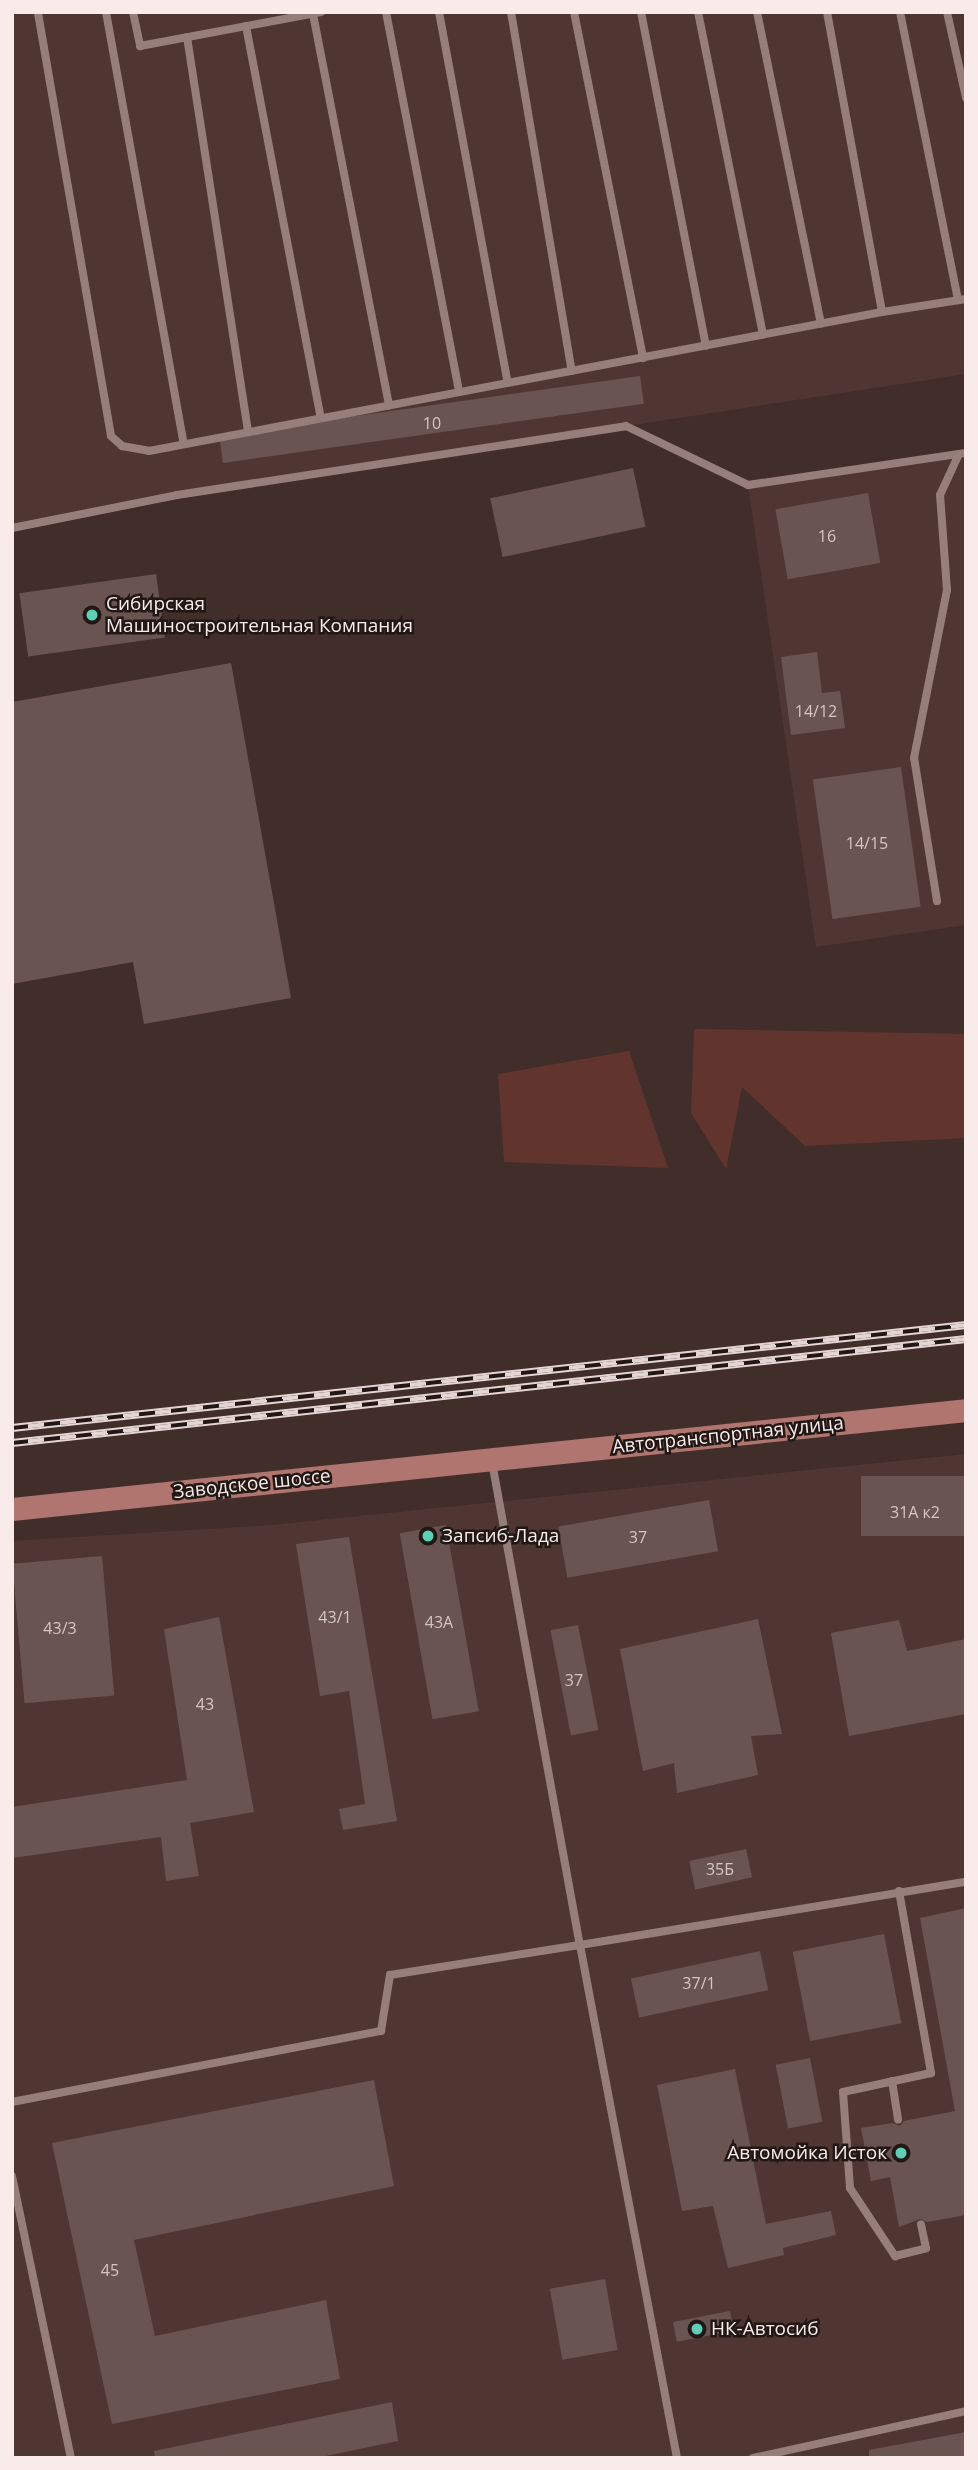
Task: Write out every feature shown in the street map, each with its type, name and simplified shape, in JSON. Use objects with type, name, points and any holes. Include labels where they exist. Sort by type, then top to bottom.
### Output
[{"type":"main road","name":"Автотранспортная улица","points":[[491,1459],[966,1410]]},
{"type":"main road","name":"Заводское шоссе","points":[[12,1508],[491,1459]]},
{"type":"lane","points":[[106,12],[184,444]]},
{"type":"lane","points":[[133,12],[140,46],[317,13],[389,405]]},
{"type":"lane","points":[[386,12],[458,386]]},
{"type":"lane","points":[[439,12],[508,383]]},
{"type":"lane","points":[[511,12],[572,371]]},
{"type":"lane","points":[[574,12],[643,358]]},
{"type":"lane","points":[[641,12],[706,346]]},
{"type":"lane","points":[[698,12],[763,335]]},
{"type":"lane","points":[[757,12],[821,324]]},
{"type":"lane","points":[[827,12],[882,313]]},
{"type":"lane","points":[[38,13],[111,436],[122,446],[149,451],[962,299],[900,12]]},
{"type":"lane","points":[[947,12],[966,98]]},
{"type":"lane","points":[[246,26],[321,418]]},
{"type":"lane","points":[[187,37],[248,432]]},
{"type":"lane","points":[[12,528],[177,495],[626,426],[748,485],[963,453]]},
{"type":"lane","points":[[937,901],[914,758],[947,590],[940,495],[963,453]]},
{"type":"lane","points":[[491,1459],[677,2458]]},
{"type":"lane","points":[[12,2102],[381,2031],[390,1975],[966,1882]]},
{"type":"lane","points":[[899,1891],[932,2073],[843,2092],[850,2188],[895,2256],[926,2248],[921,2225]]},
{"type":"lane","points":[[892,2081],[898,2120]]},
{"type":"lane","points":[[12,2176],[71,2458]]},
{"type":"lane","points":[[753,2458],[966,2411]]},
{"type":"shaded area","points":[[12,12],[966,12],[966,374],[177,495],[12,528]]},
{"type":"shaded area","points":[[966,453],[966,925],[816,947],[748,485]]},
{"type":"shaded area","points":[[694,1029],[966,1034],[966,1138],[805,1146],[742,1087],[726,1169],[691,1113]]},
{"type":"shaded area","points":[[629,1051],[668,1168],[504,1162],[498,1074]]},
{"type":"shaded area","points":[[966,1454],[966,2458],[12,2458],[12,1541],[271,1525]]},
{"type":"building","points":[[640,376],[644,404],[223,463],[219,435]]},
{"type":"building","points":[[633,468],[645,527],[503,557],[490,498]]},
{"type":"building","points":[[868,493],[880,563],[788,579],[775,509]]},
{"type":"building","name":"Сибирская Машиностроительная Компания","points":[[156,574],[165,637],[28,657],[19,593]]},
{"type":"building","points":[[817,652],[822,693],[840,691],[845,728],[791,735],[781,657]]},
{"type":"building","points":[[231,663],[291,998],[144,1024],[133,962],[12,984],[12,702]]},
{"type":"building","points":[[901,767],[921,907],[832,919],[813,779]]},
{"type":"building","points":[[861,1476],[966,1476],[966,1536],[861,1536]]},
{"type":"building","points":[[709,1500],[718,1551],[567,1578],[558,1527]]},
{"type":"building","points":[[446,1525],[479,1711],[433,1719],[400,1533]]},
{"type":"building","points":[[349,1537],[397,1821],[343,1830],[339,1809],[365,1804],[349,1691],[320,1696],[296,1544]]},
{"type":"building","points":[[102,1556],[114,1695],[25,1703],[12,1564]]},
{"type":"building","points":[[219,1617],[254,1812],[190,1823],[199,1876],[166,1881],[161,1837],[12,1858],[12,1807],[187,1780],[164,1629]]},
{"type":"building","points":[[758,1619],[782,1734],[751,1736],[758,1775],[677,1793],[674,1763],[643,1771],[620,1649]]},
{"type":"building","points":[[899,1620],[907,1651],[966,1639],[966,1714],[849,1736],[831,1633]]},
{"type":"building","points":[[578,1625],[598,1730],[571,1735],[551,1630]]},
{"type":"building","points":[[746,1849],[752,1877],[695,1889],[689,1861]]},
{"type":"building","points":[[966,1908],[966,2215],[927,2222],[920,2219],[899,2227],[890,2177],[871,2181],[861,2128],[892,2123],[900,2126],[904,2121],[955,2111],[920,1918]]},
{"type":"building","points":[[884,1934],[901,2023],[810,2041],[793,1952]]},
{"type":"building","points":[[760,1951],[768,1990],[639,2018],[631,1978]]},
{"type":"building","points":[[810,2058],[822,2122],[788,2128],[776,2065]]},
{"type":"building","points":[[735,2069],[766,2224],[831,2211],[836,2235],[783,2248],[784,2255],[728,2268],[713,2206],[682,2211],[657,2085]]},
{"type":"building","points":[[374,2080],[394,2186],[134,2240],[155,2336],[326,2300],[340,2379],[112,2424],[52,2143]]},
{"type":"building","points":[[605,2279],[618,2350],[562,2360],[550,2289]]},
{"type":"building","points":[[730,2311],[734,2331],[677,2342],[673,2322]]},
{"type":"building","points":[[392,2402],[398,2441],[316,2458],[155,2458],[154,2451]]},
{"type":"building","points":[[966,2432],[966,2458],[869,2458],[869,2450]]},
{"type":"railway","points":[[12,1428],[966,1325]]},
{"type":"railway","points":[[12,1443],[966,1339]]},
{"type":"place","name":"Сибирская Машиностроительная Компания","points":[[92,615]]},
{"type":"place","name":"Запсиб-Лада","points":[[428,1536]]},
{"type":"place","name":"Автомойка Исток","points":[[901,2153]]},
{"type":"place","name":"НК-Автосиб","points":[[697,2329]]}]
